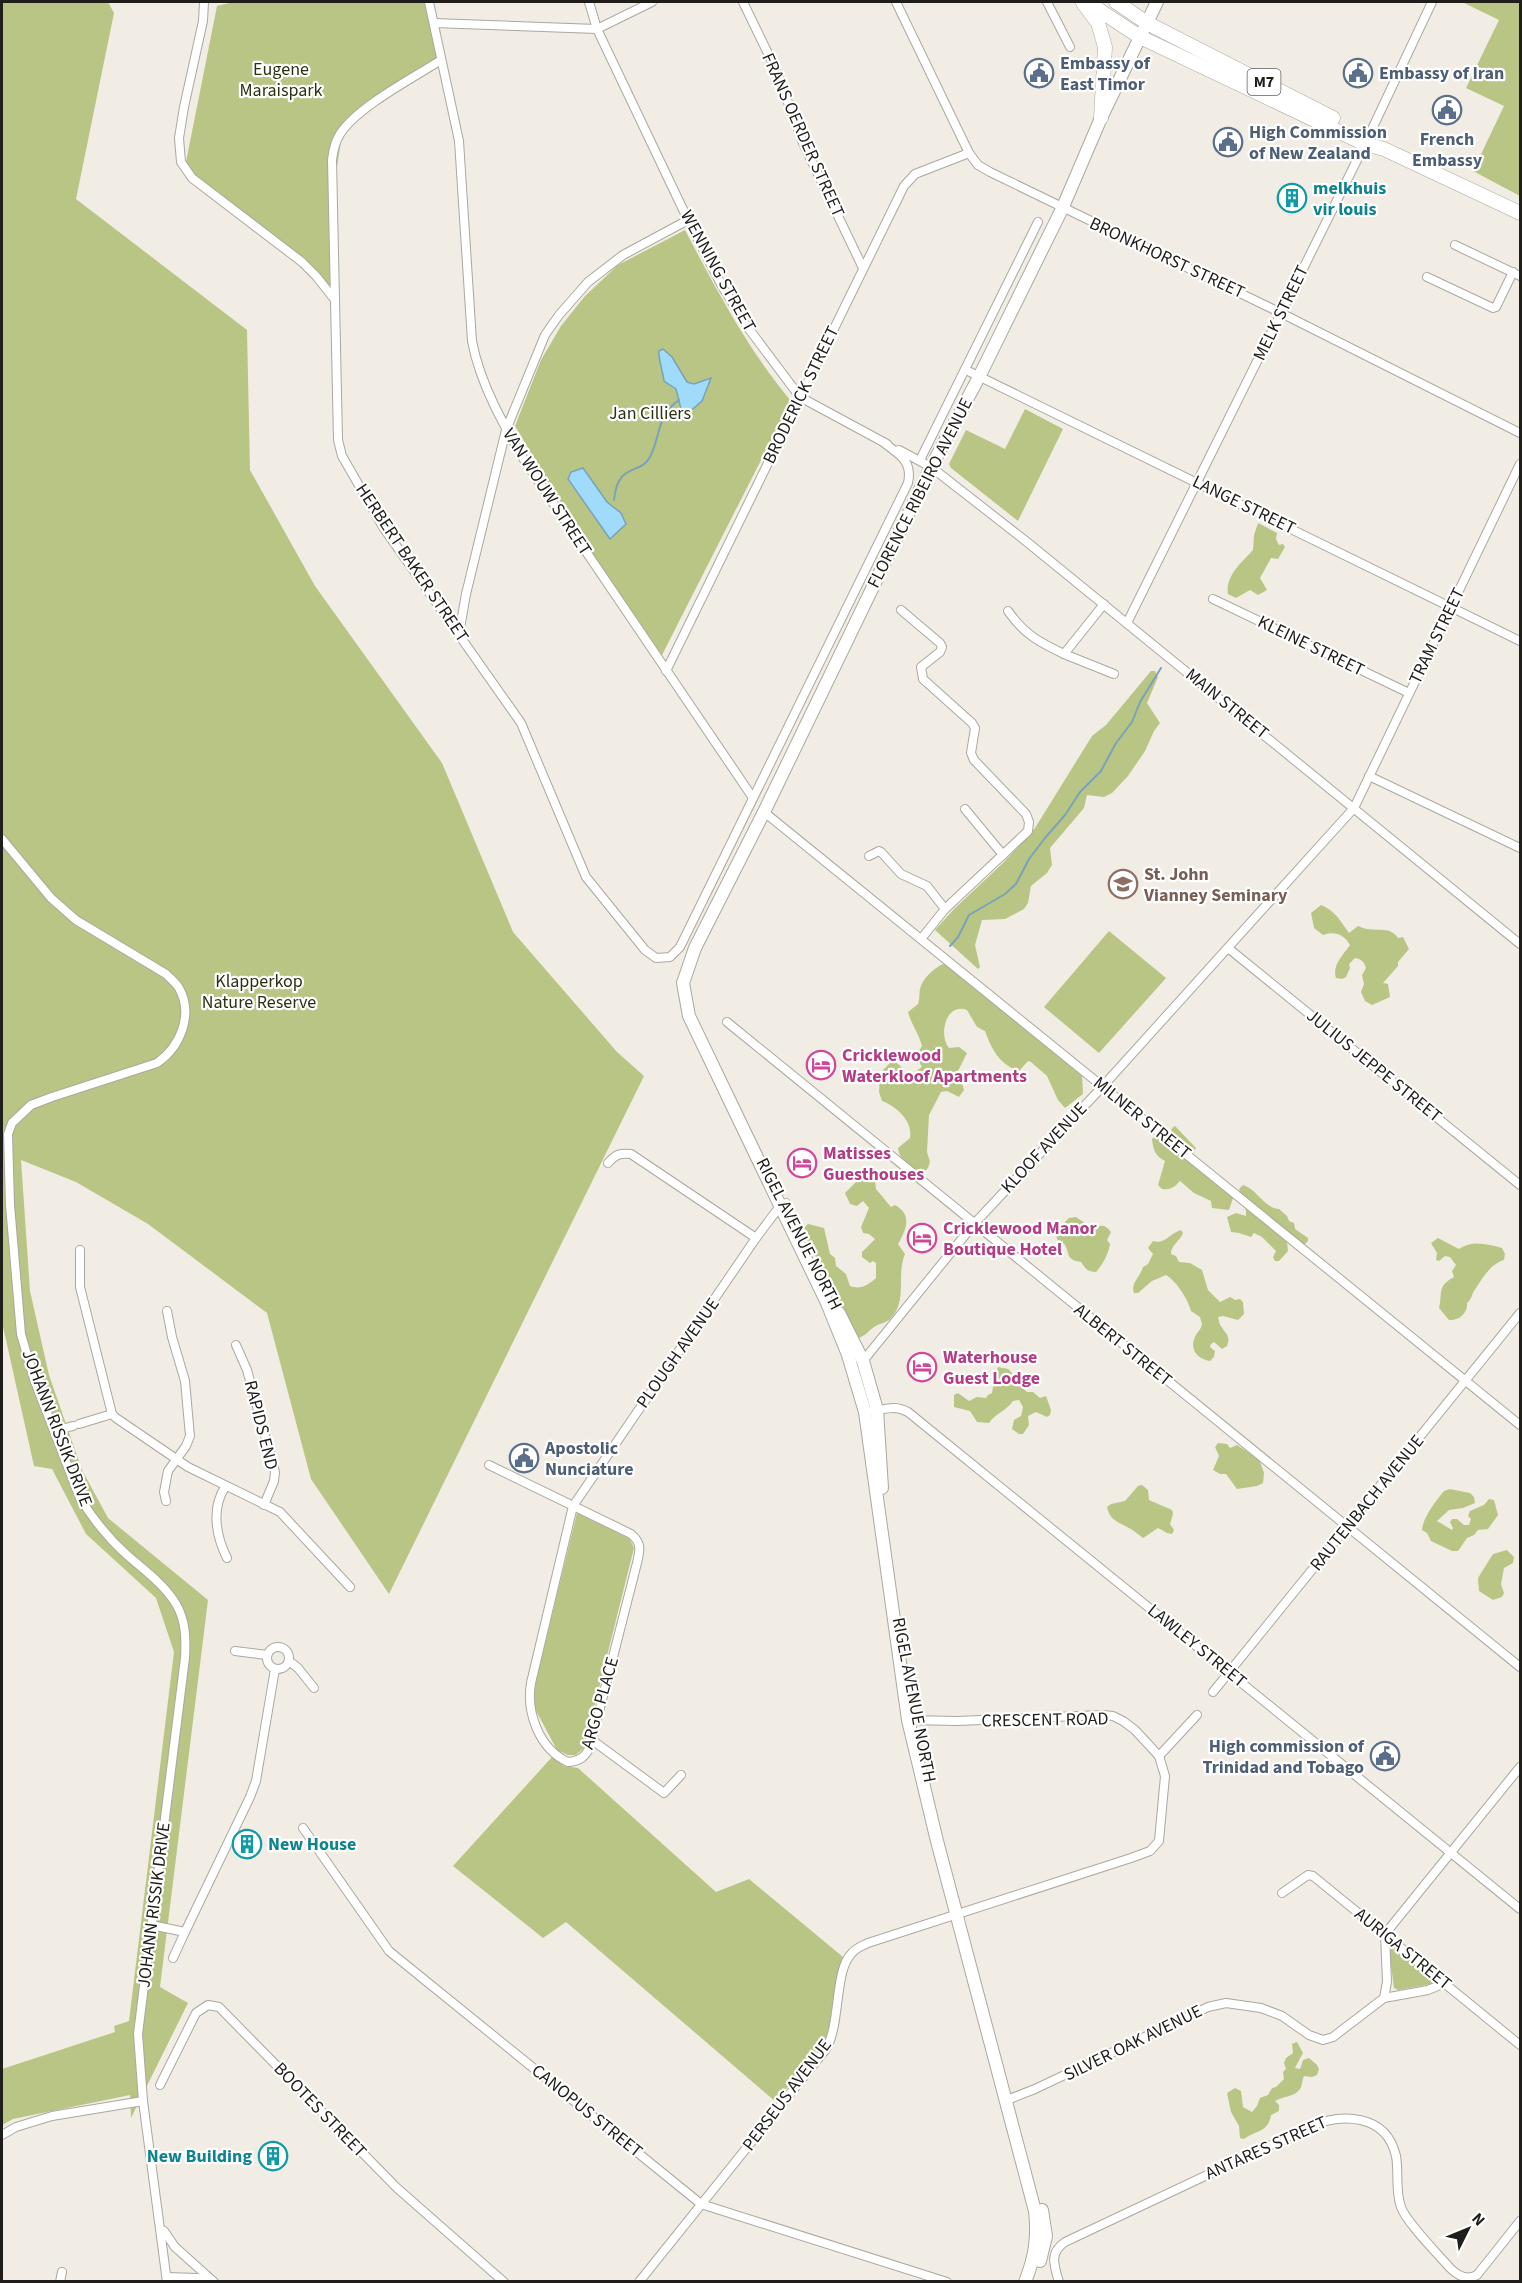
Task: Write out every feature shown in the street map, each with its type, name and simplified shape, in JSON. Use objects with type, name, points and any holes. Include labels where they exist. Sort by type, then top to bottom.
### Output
[{"type":"main road","points":[[1082,2],[1098,23],[1105,47],[1101,118]]},
{"type":"main road","name":"M7","points":[[1089,2],[1140,37],[1367,140]]},
{"type":"main road","name":"M7","points":[[1116,2],[1147,23],[1384,149],[1521,213]]},
{"type":"main road","name":"FLORENCE RIBEIRO AVENUE","points":[[683,983],[695,948],[764,812],[931,467],[980,376],[1062,208],[1101,118],[1157,2]]},
{"type":"main road","name":"RIGEL AVENUE NORTH","points":[[683,983],[689,1016],[863,1361],[912,1721],[960,1912],[1046,2230],[1043,2253],[1033,2282]]},
{"type":"main road","name":"RIGEL AVENUE NORTH","points":[[783,1204],[848,1355],[856,1383],[871,1411]]},
{"type":"main road","points":[[848,1355],[863,1361],[858,1369],[856,1383]]},
{"type":"main road","name":"RIGEL AVENUE NORTH","points":[[1010,2099],[1035,2211],[1036,2245],[1025,2282]]},
{"type":"street","points":[[204,2],[203,21],[179,138],[181,162],[192,178],[302,262],[335,300]]},
{"type":"street","name":"VAN WOUW STREET","points":[[429,2],[459,141],[472,341],[481,370],[507,430],[526,463],[753,798]]},
{"type":"street","name":"WENNING STREET","points":[[589,2],[597,28],[687,220],[722,286],[782,376],[800,398],[931,467]]},
{"type":"street","points":[[434,23],[597,28],[652,2]]},
{"type":"street","name":"FRANS OERDER STREET","points":[[743,2],[776,70],[803,143],[863,268]]},
{"type":"street","name":"BRONKHORST STREET","points":[[896,2],[969,153],[984,169],[1281,312],[1521,433]]},
{"type":"street","points":[[1047,2],[1070,47]]},
{"type":"street","name":"MELK STREET","points":[[1127,623],[1367,140],[1432,2]]},
{"type":"street","name":"HERBERT BAKER STREET","points":[[441,60],[355,117],[339,134],[334,147],[332,160],[337,427],[342,456],[383,527],[525,731],[586,878],[645,950],[656,958],[673,956],[680,947],[753,798]]},
{"type":"street","name":"BRODERICK STREET","points":[[666,671],[904,186],[910,178],[969,153]]},
{"type":"street","points":[[459,634],[507,430],[544,335],[588,282],[623,255],[687,220]]},
{"type":"street","points":[[920,460],[1038,222]]},
{"type":"street","points":[[1427,277],[1492,308],[1496,307],[1517,274],[1455,244]]},
{"type":"street","name":"LANGE STREET","points":[[966,370],[1521,641]]},
{"type":"street","points":[[753,798],[908,483],[910,473],[906,462],[883,442]]},
{"type":"street","name":"TRAM STREET","points":[[1354,808],[1521,464]]},
{"type":"street","name":"MAIN STREET","points":[[931,467],[1104,604],[1521,944]]},
{"type":"street","name":"KLEINE STREET","points":[[1213,599],[1409,693]]},
{"type":"street","points":[[1064,654],[1104,604]]},
{"type":"street","points":[[901,610],[942,647],[921,667],[923,679],[972,723],[975,728],[971,753],[974,760],[1026,814],[1029,822],[1028,831],[945,909],[921,939]]},
{"type":"street","points":[[1008,611],[1020,628],[1035,640],[1114,674]]},
{"type":"street","points":[[771,762],[785,768]]},
{"type":"street","points":[[1370,776],[1521,848]]},
{"type":"street","points":[[965,808],[1004,855]]},
{"type":"street","name":"KLOOF AVENUE","points":[[863,1361],[974,1224],[1103,1086],[1354,808]]},
{"type":"street","name":"MILNER STREET","points":[[764,812],[1521,1425]]},
{"type":"street","name":"JOHANN RISSIK DRIVE","points":[[2,839],[51,898],[76,920],[166,974],[178,986],[185,1008],[180,1038],[166,1057],[148,1067],[52,1097],[31,1106],[19,1115],[10,1127],[7,1142],[21,1334],[34,1379],[80,1498],[104,1532],[167,1593],[180,1612],[185,1633],[185,1658],[138,2034],[143,2101],[167,2279]]},
{"type":"street","points":[[869,856],[881,852],[901,874],[927,886],[945,909]]},
{"type":"street","name":"JULIUS JEPPE STREET","points":[[1228,948],[1521,1185]]},
{"type":"street","name":"ALBERT STREET","points":[[727,1023],[1521,1667]]},
{"type":"street","points":[[608,1163],[615,1155],[631,1154],[756,1238]]},
{"type":"street","name":"PLOUGH AVENUE","points":[[573,1506],[756,1238],[783,1204]]},
{"type":"street","points":[[80,1250],[80,1287],[112,1414],[175,1459],[225,1487],[273,1508],[287,1518],[350,1587]]},
{"type":"street","points":[[166,1501],[165,1482],[175,1459],[186,1446],[190,1436],[185,1381],[167,1311]]},
{"type":"street","name":"RAUTENBACH AVENUE","points":[[1213,1692],[1521,1313]]},
{"type":"street","name":"RAPIDS END","points":[[236,1345],[245,1362],[274,1473],[274,1481],[264,1505]]},
{"type":"street","name":"LAWLEY STREET","points":[[871,1411],[895,1407],[908,1412],[1521,1909]]},
{"type":"street","points":[[54,1431],[112,1414]]},
{"type":"street","points":[[489,1465],[573,1506]]},
{"type":"street","points":[[225,1487],[218,1498],[216,1515],[218,1534],[227,1558]]},
{"type":"street","name":"ARGO PLACE","points":[[573,1506],[631,1534],[640,1544],[592,1740],[586,1756],[580,1760],[568,1762],[546,1743],[529,1706],[531,1683],[573,1506]]},
{"type":"street","points":[[289,1661],[285,1667],[275,1669],[269,1665],[267,1654],[271,1649],[281,1647],[287,1651],[289,1661],[298,1668],[314,1689]]},
{"type":"street","points":[[235,1651],[267,1654]]},
{"type":"street","points":[[173,1958],[254,1789],[275,1669]]},
{"type":"street","points":[[960,1912],[1131,1858],[1155,1848],[1161,1836],[1164,1784],[1164,1768],[1159,1756],[1197,1715]]},
{"type":"street","name":"CRESCENT ROAD","points":[[912,1721],[1113,1716],[1135,1730],[1159,1756]]},
{"type":"street","points":[[592,1740],[664,1793],[681,1775]]},
{"type":"street","points":[[1384,1998],[1387,1982],[1385,1934],[1521,1767]]},
{"type":"street","name":"CANOPUS STREET","points":[[303,1827],[389,1951],[701,2204],[947,2282]]},
{"type":"street","name":"AURIGA STREET","points":[[1282,1893],[1311,1875],[1521,2044]]},
{"type":"street","name":"PERSEUS AVENUE","points":[[639,2282],[826,2049],[831,2041],[835,2025],[844,1967],[853,1951],[868,1943],[960,1912]]},
{"type":"street","points":[[152,1925],[185,1932]]},
{"type":"street","name":"SILVER OAK AVENUE","points":[[1010,2099],[1214,2004],[1226,2003],[1272,2012],[1309,2035],[1323,2040],[1340,2033],[1384,1998],[1428,1990],[1445,1983]]},
{"type":"street","name":"BOOTES STREET","points":[[160,2085],[196,2013],[208,2005],[219,2007],[397,2188],[504,2282]]},
{"type":"street","points":[[2,2136],[16,2127],[52,2116],[143,2101]]},
{"type":"street","name":"ANTARES STREET","points":[[1059,2282],[1053,2255],[1056,2249],[1065,2242],[1309,2127],[1340,2117],[1364,2121],[1385,2134],[1396,2157],[1399,2200],[1404,2213],[1450,2268],[1463,2280]]},
{"type":"street","points":[[1463,2280],[1477,2275],[1521,2221]]},
{"type":"street","points":[[161,2227],[175,2247],[213,2282]]},
{"type":"street","points":[[167,2279],[197,2278],[213,2282]]},
{"type":"green space","name":"Klapperkop Nature Reserve","points":[[2,2],[108,2],[114,13],[76,199],[247,330],[250,470],[315,586],[442,763],[513,932],[617,1052],[644,1076],[389,1594],[311,1479],[267,1313],[148,1224],[76,1182],[21,1160],[30,1291],[49,1375],[82,1470],[108,1518],[208,1600],[160,1987],[188,2003],[131,2118],[130,2095],[13,2119],[2,2125],[2,2069],[115,2032],[114,2026],[129,2021],[174,1652],[156,1598],[86,1534],[52,1469],[34,1466],[2,1322]]},
{"type":"green space","name":"Eugene Maraispark","points":[[233,2],[429,2],[441,59],[344,122],[330,211],[331,287],[185,167],[217,6]]},
{"type":"green space","points":[[1462,2],[1520,2],[1520,196],[1473,171],[1504,106],[1466,88],[1499,20]]},
{"type":"green space","name":"Jan Cilliers","points":[[685,230],[747,340],[791,401],[662,655],[584,542],[515,426],[541,360],[561,326],[585,296],[618,265]]},
{"type":"green space","points":[[1025,409],[1063,429],[1018,521],[951,468],[949,464],[966,430],[1005,449]]},
{"type":"green space","points":[[1258,523],[1277,533],[1276,539],[1279,545],[1283,544],[1285,547],[1278,559],[1271,558],[1260,578],[1267,590],[1258,595],[1250,590],[1236,598],[1228,594],[1229,581],[1235,570],[1253,550]]},
{"type":"green space","points":[[1151,671],[1155,671],[1158,677],[1147,703],[1160,723],[1145,751],[1128,776],[1112,793],[1104,797],[1087,795],[1084,808],[1050,848],[1052,865],[1047,873],[1031,886],[1028,903],[1024,909],[1005,919],[982,920],[975,945],[980,967],[978,969],[935,930],[1035,828],[1092,736],[1106,725]]},
{"type":"green space","points":[[1321,905],[1334,913],[1349,933],[1358,926],[1386,930],[1398,938],[1403,937],[1409,949],[1383,983],[1388,984],[1390,997],[1372,1005],[1365,1001],[1361,992],[1364,984],[1362,975],[1366,968],[1359,959],[1355,958],[1349,964],[1350,968],[1346,977],[1336,978],[1337,964],[1350,945],[1342,936],[1331,933],[1323,935],[1314,928],[1311,913]]},
{"type":"green space","points":[[1109,931],[1166,978],[1099,1053],[1044,1007]]},
{"type":"green space","points":[[943,964],[951,968],[1082,1075],[1083,1094],[1065,1108],[1058,1100],[1047,1076],[1031,1062],[1028,1061],[1019,1071],[1012,1068],[1001,1060],[985,1031],[977,1027],[967,1010],[954,1011],[946,1021],[944,1035],[949,1048],[959,1047],[967,1053],[958,1071],[964,1090],[959,1097],[947,1091],[941,1092],[929,1115],[927,1152],[930,1162],[928,1168],[918,1175],[900,1156],[898,1148],[910,1138],[909,1126],[903,1115],[882,1101],[879,1092],[880,1073],[891,1062],[899,1065],[908,1077],[922,1067],[916,1056],[922,1046],[908,1012],[918,1004],[921,985],[926,978]]},
{"type":"green space","points":[[1175,1126],[1196,1148],[1192,1155],[1233,1198],[1229,1210],[1212,1208],[1211,1201],[1194,1193],[1180,1181],[1167,1189],[1162,1189],[1158,1185],[1165,1161],[1155,1152],[1152,1139],[1157,1135],[1170,1138],[1172,1128]]},
{"type":"green space","points":[[868,1177],[875,1180],[876,1189],[891,1207],[895,1205],[904,1213],[906,1223],[898,1244],[905,1254],[901,1270],[901,1295],[896,1311],[889,1320],[859,1338],[807,1240],[804,1228],[808,1224],[824,1228],[830,1254],[835,1258],[836,1266],[846,1274],[850,1286],[861,1287],[873,1281],[876,1278],[876,1263],[873,1261],[870,1263],[862,1257],[862,1252],[875,1239],[863,1233],[861,1227],[869,1208],[863,1201],[857,1206],[850,1204],[845,1193],[859,1179],[864,1180]]},
{"type":"green space","points":[[1243,1185],[1269,1205],[1279,1209],[1289,1221],[1294,1223],[1295,1229],[1308,1238],[1308,1241],[1304,1245],[1277,1232],[1287,1242],[1288,1251],[1279,1261],[1275,1261],[1273,1257],[1276,1251],[1262,1237],[1254,1233],[1251,1237],[1231,1232],[1227,1217],[1236,1213],[1246,1216],[1239,1189]]},
{"type":"green space","points":[[1076,1217],[1092,1228],[1103,1226],[1111,1232],[1107,1240],[1110,1244],[1108,1252],[1096,1272],[1088,1270],[1081,1262],[1071,1258],[1065,1244],[1057,1239],[1056,1233],[1066,1221]]},
{"type":"green space","points":[[1181,1230],[1183,1233],[1172,1248],[1171,1254],[1176,1256],[1179,1262],[1190,1263],[1202,1270],[1208,1290],[1220,1302],[1230,1297],[1243,1302],[1244,1314],[1238,1320],[1218,1317],[1228,1337],[1228,1342],[1227,1346],[1222,1349],[1214,1342],[1211,1344],[1210,1347],[1215,1351],[1210,1361],[1198,1356],[1194,1350],[1193,1342],[1202,1324],[1200,1317],[1191,1311],[1174,1281],[1166,1275],[1152,1281],[1138,1293],[1134,1293],[1133,1289],[1143,1267],[1148,1264],[1153,1254],[1148,1248],[1153,1241],[1164,1240]]},
{"type":"green space","points":[[1438,1238],[1459,1249],[1469,1244],[1485,1244],[1502,1248],[1505,1254],[1504,1260],[1490,1268],[1480,1282],[1467,1303],[1464,1313],[1453,1320],[1449,1320],[1439,1308],[1442,1287],[1454,1277],[1452,1271],[1456,1265],[1450,1257],[1445,1256],[1439,1261],[1436,1260],[1437,1253],[1431,1243]]},
{"type":"green space","points":[[998,1367],[1008,1369],[1013,1379],[1027,1392],[1033,1392],[1040,1398],[1046,1396],[1051,1410],[1050,1415],[1047,1417],[1036,1412],[1028,1416],[1029,1425],[1023,1434],[1012,1429],[1014,1420],[1021,1416],[1023,1407],[1019,1400],[1013,1401],[989,1423],[977,1422],[970,1411],[954,1407],[954,1395],[958,1393],[969,1401],[977,1397],[986,1398],[992,1393],[993,1387],[999,1384],[996,1372]]},
{"type":"green space","points":[[1218,1443],[1227,1444],[1230,1448],[1237,1445],[1259,1459],[1264,1473],[1263,1483],[1237,1489],[1226,1474],[1213,1470],[1219,1456],[1215,1447]]},
{"type":"green space","points":[[1142,1485],[1148,1490],[1149,1500],[1172,1510],[1170,1524],[1174,1530],[1172,1534],[1158,1528],[1143,1538],[1111,1516],[1107,1507],[1125,1501],[1138,1486]]},
{"type":"green space","points":[[1450,1489],[1470,1493],[1475,1503],[1449,1510],[1437,1521],[1452,1530],[1450,1522],[1452,1519],[1469,1525],[1470,1511],[1484,1505],[1489,1499],[1494,1500],[1498,1515],[1488,1529],[1478,1530],[1467,1538],[1458,1551],[1452,1551],[1431,1541],[1427,1533],[1422,1530],[1434,1504],[1444,1491]]},
{"type":"green space","points":[[577,1513],[630,1539],[634,1548],[584,1748],[576,1755],[568,1755],[557,1750],[533,1705],[536,1681]]},
{"type":"green space","points":[[1507,1550],[1514,1557],[1513,1563],[1504,1568],[1501,1584],[1504,1593],[1502,1597],[1493,1600],[1479,1591],[1478,1578],[1493,1554]]},
{"type":"green space","points":[[552,1757],[564,1766],[578,1768],[716,1892],[749,1879],[843,1957],[827,2037],[776,2102],[566,1922],[543,1938],[453,1866]]},
{"type":"green space","points":[[1397,1950],[1434,1979],[1432,1984],[1398,1990],[1394,1988],[1389,1951]]},
{"type":"green space","points":[[1297,2042],[1303,2053],[1295,2068],[1300,2069],[1303,2060],[1309,2058],[1319,2069],[1317,2075],[1304,2076],[1298,2092],[1275,2101],[1279,2105],[1279,2111],[1271,2115],[1264,2128],[1244,2139],[1240,2138],[1239,2126],[1231,2112],[1227,2093],[1235,2088],[1241,2091],[1243,2107],[1252,2112],[1260,2098],[1268,2095],[1272,2088],[1284,2079],[1283,2072],[1286,2069],[1284,2063],[1286,2058],[1293,2053],[1292,2044]]},
{"type":"water","points":[[663,349],[672,357],[687,382],[694,384],[711,378],[702,401],[688,413],[681,409],[676,389],[664,381],[659,354],[659,351]]},
{"type":"water","points":[[583,468],[607,502],[621,513],[626,524],[610,539],[568,479],[571,472]]},
{"type":"waterway","points":[[614,500],[616,488],[625,474],[646,463],[650,457],[666,413],[679,400]]},
{"type":"waterway","points":[[950,946],[958,937],[969,915],[1005,894],[1016,884],[1029,859],[1065,815],[1080,792],[1101,771],[1116,743],[1132,722],[1140,702],[1161,668]]},
{"type":"place","name":"Embassy of East Timor","points":[[1039,73]]},
{"type":"place","name":"Embassy of Iran","points":[[1358,73]]},
{"type":"place","name":"French Embassy","points":[[1447,110]]},
{"type":"place","name":"High Commission of New Zealand","points":[[1228,142]]},
{"type":"place","name":"melkhuis vir louis","points":[[1292,198]]},
{"type":"place","name":"St. John Vianney Seminary","points":[[1123,884]]},
{"type":"place","name":"Cricklewood Waterkloof Apartments","points":[[821,1065]]},
{"type":"place","name":"Matisses Guesthouses","points":[[802,1163]]},
{"type":"place","name":"Cricklewood Manor Boutique Hotel","points":[[922,1238]]},
{"type":"place","name":"Waterhouse Guest Lodge","points":[[922,1367]]},
{"type":"place","name":"Apostolic Nunciature","points":[[524,1458]]},
{"type":"place","name":"High commission of Trinidad and Tobago","points":[[1385,1756]]},
{"type":"place","name":"New House","points":[[247,1844]]},
{"type":"place","name":"New Building","points":[[273,2156]]}]
